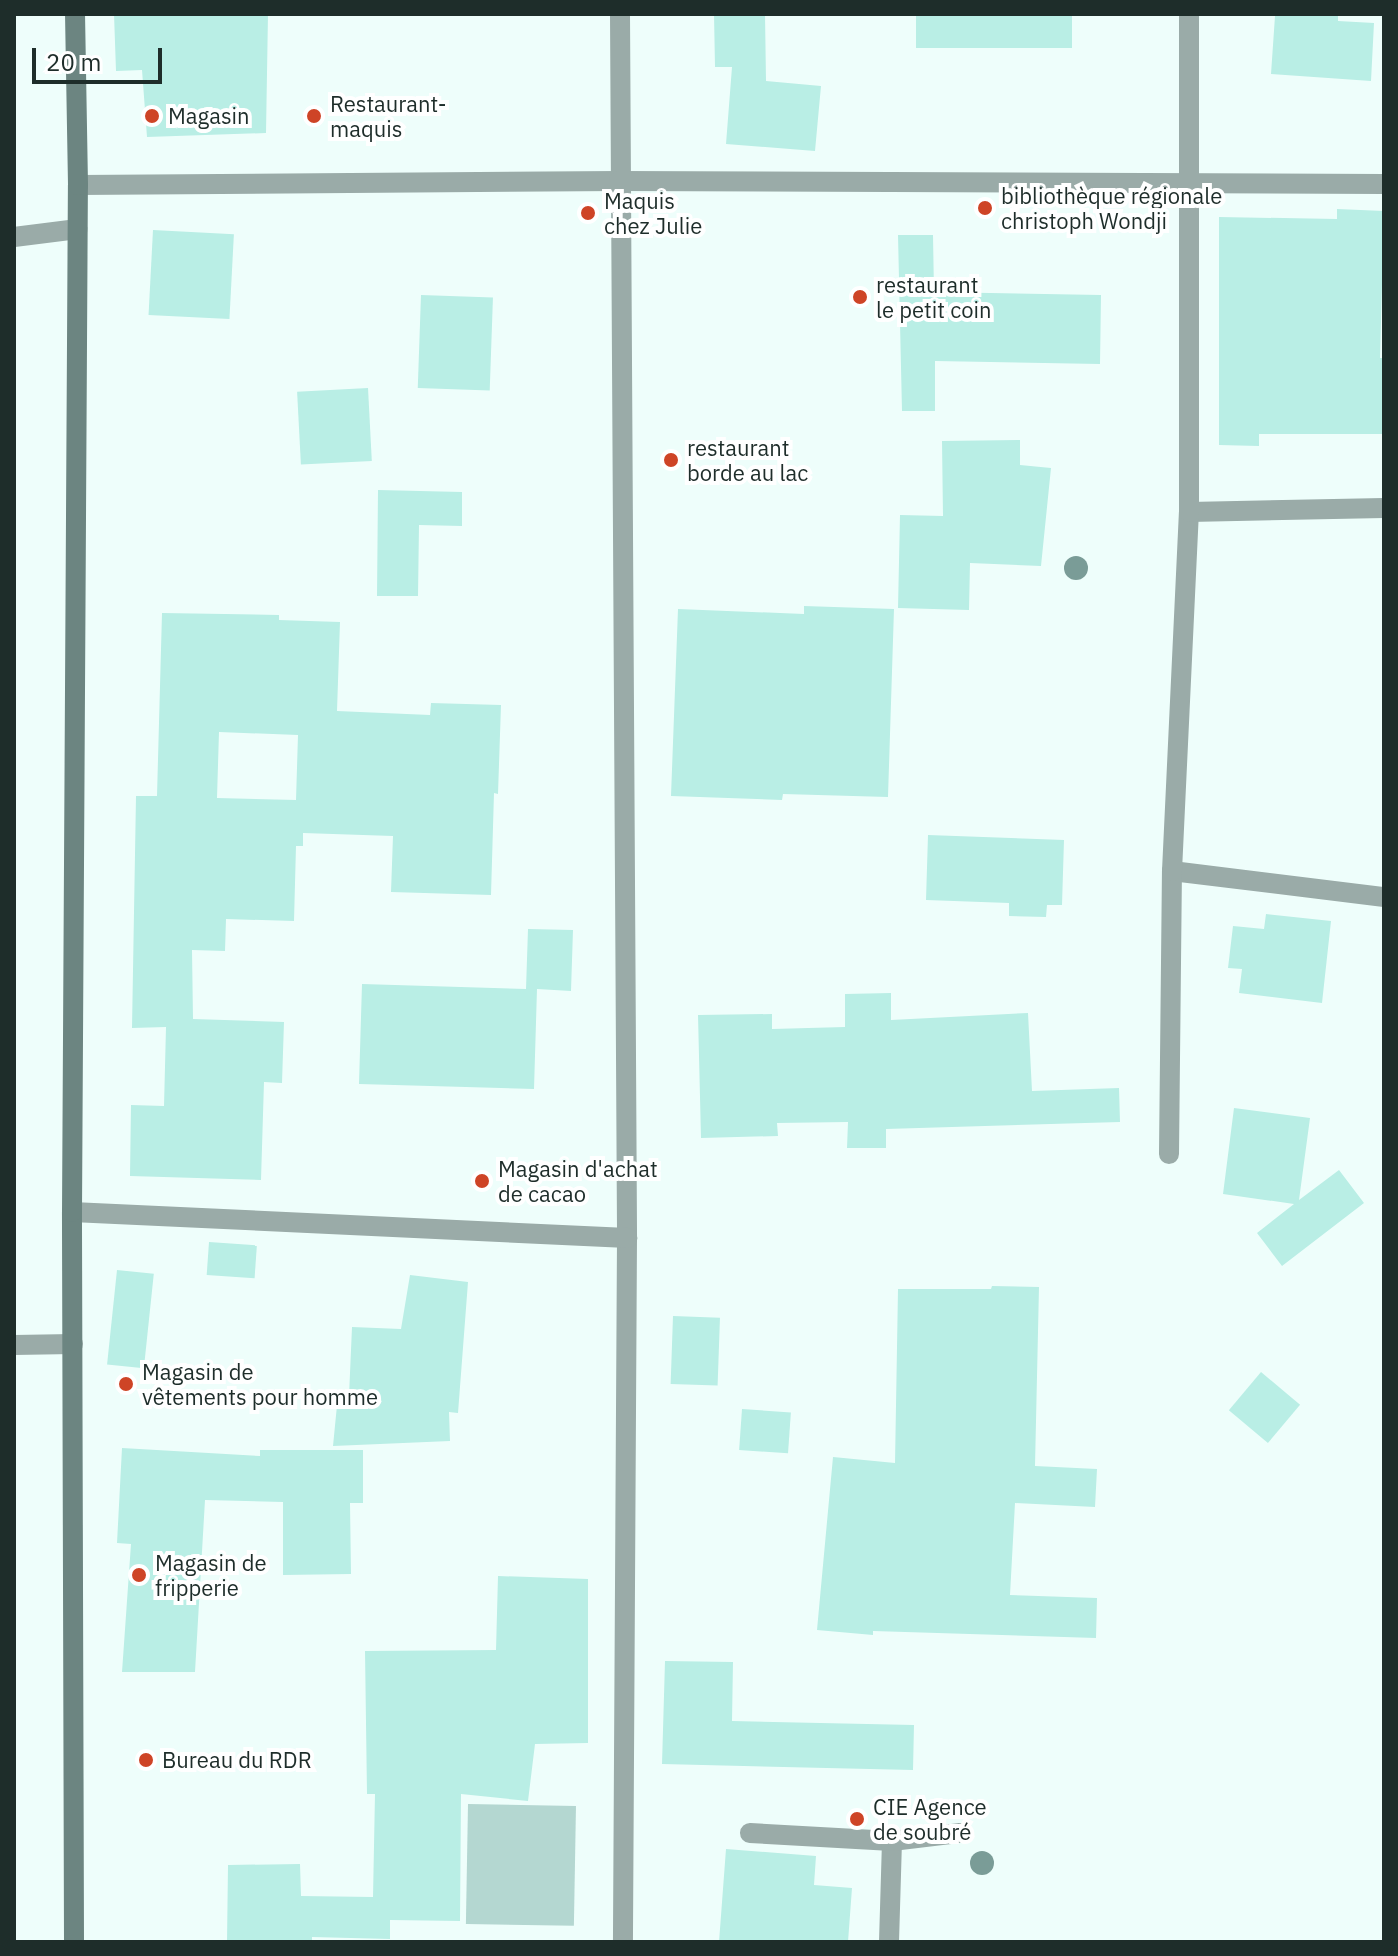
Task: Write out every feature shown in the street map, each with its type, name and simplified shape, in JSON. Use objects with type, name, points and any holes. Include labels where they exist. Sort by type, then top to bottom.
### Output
[{"type":"street","points":[[74,1942],[72,1212],[78,185],[75,14]]},
{"type":"street","points":[[620,14],[627,1238],[623,1942]]},
{"type":"street","points":[[1169,1154],[1172,871],[1189,512],[1189,14]]},
{"type":"street","points":[[78,185],[619,181],[1384,184]]},
{"type":"street","points":[[14,237],[77,229]]},
{"type":"street","points":[[1189,512],[1384,508]]},
{"type":"street","points":[[1172,871],[1384,897]]},
{"type":"street","points":[[72,1212],[627,1238]]},
{"type":"street","points":[[14,1345],[73,1344]]},
{"type":"street","points":[[750,1833],[892,1841],[959,1833]]},
{"type":"street","points":[[889,1942],[892,1841]]},
{"type":"green space","points":[[468,1804],[576,1806],[574,1926],[466,1924]]},
{"type":"building","points":[[114,14],[268,14],[266,133],[147,137],[142,70],[116,71]]},
{"type":"building","points":[[714,14],[765,14],[766,81],[821,86],[815,151],[726,144],[732,67],[715,67]]},
{"type":"building","points":[[916,14],[1072,14],[1072,48],[916,48]]},
{"type":"building","points":[[1338,14],[1338,21],[1374,23],[1371,81],[1271,74],[1275,16]]},
{"type":"building","points":[[1337,209],[1384,211],[1380,358],[1384,358],[1384,434],[1259,434],[1259,446],[1219,445],[1219,217],[1337,219]]},
{"type":"building","points":[[153,230],[234,234],[229,319],[149,315]]},
{"type":"building","points":[[898,235],[933,235],[934,292],[1101,295],[1100,364],[935,361],[935,411],[902,411]]},
{"type":"building","points":[[421,295],[493,298],[490,390],[418,388]]},
{"type":"building","points":[[368,388],[372,461],[301,465],[297,392]]},
{"type":"building","points":[[1020,440],[1020,465],[1051,468],[1041,566],[970,563],[969,610],[898,608],[900,515],[943,516],[942,441]]},
{"type":"building","points":[[378,490],[462,492],[462,526],[419,525],[418,596],[377,596]]},
{"type":"building","points":[[804,606],[894,609],[888,797],[783,794],[782,800],[671,796],[678,609],[804,614]]},
{"type":"building","points":[[162,613],[279,615],[279,620],[340,622],[337,711],[430,715],[431,703],[501,705],[491,895],[391,892],[393,836],[303,833],[303,846],[296,846],[294,921],[226,919],[225,951],[192,950],[193,1019],[284,1022],[282,1083],[264,1082],[261,1180],[130,1176],[131,1105],[164,1106],[166,1027],[132,1028],[136,796],[157,796]],"holes":[[[219,732],[298,735],[296,800],[217,798]]]},
{"type":"building","points":[[928,835],[1064,840],[1062,905],[1047,905],[1046,917],[1009,916],[1009,903],[926,900]]},
{"type":"building","points":[[1266,914],[1331,921],[1322,1003],[1239,993],[1242,969],[1228,968],[1233,926],[1264,929]]},
{"type":"building","points":[[528,929],[573,930],[571,991],[537,989],[534,1089],[359,1084],[362,984],[526,989]]},
{"type":"building","points":[[891,993],[891,1020],[1028,1013],[1032,1091],[1119,1088],[1120,1122],[886,1129],[886,1148],[847,1148],[848,1122],[777,1123],[778,1136],[701,1138],[698,1015],[772,1014],[772,1029],[845,1027],[845,994]]},
{"type":"building","points":[[1234,1108],[1310,1118],[1299,1200],[1339,1170],[1364,1203],[1282,1266],[1257,1233],[1294,1204],[1223,1194]]},
{"type":"building","points":[[209,1242],[257,1245],[255,1278],[207,1275]]},
{"type":"building","points":[[117,1270],[154,1274],[144,1368],[107,1364]]},
{"type":"building","points":[[410,1275],[468,1282],[458,1413],[449,1412],[450,1441],[333,1446],[338,1395],[349,1396],[352,1327],[401,1329]]},
{"type":"building","points":[[992,1286],[1039,1287],[1035,1466],[1097,1469],[1095,1507],[1015,1503],[1010,1595],[1097,1598],[1096,1638],[873,1631],[873,1635],[817,1630],[833,1457],[895,1463],[898,1289],[991,1289]]},
{"type":"building","points":[[673,1316],[720,1318],[718,1386],[671,1384]]},
{"type":"building","points":[[1261,1372],[1300,1405],[1268,1443],[1229,1410]]},
{"type":"building","points":[[742,1409],[791,1412],[788,1453],[739,1450]]},
{"type":"building","points":[[122,1448],[260,1456],[260,1450],[363,1450],[363,1503],[350,1503],[351,1574],[283,1575],[283,1502],[205,1500],[195,1672],[122,1672],[131,1544],[117,1543]]},
{"type":"building","points":[[498,1576],[588,1579],[588,1743],[535,1744],[528,1801],[461,1794],[460,1921],[390,1920],[390,1939],[312,1937],[312,1942],[227,1942],[228,1865],[300,1864],[301,1896],[373,1897],[375,1794],[367,1794],[365,1651],[496,1650]]},
{"type":"building","points":[[665,1661],[733,1662],[732,1721],[914,1725],[913,1770],[662,1764]]},
{"type":"building","points":[[726,1849],[816,1856],[814,1885],[852,1888],[848,1942],[719,1942]]},
{"type":"place","name":"Magasin","points":[[152,116]]},
{"type":"place","name":"Restaurant- maquis","points":[[314,116]]},
{"type":"place","name":"bibliothèque régionale christoph Wondji","points":[[985,208]]},
{"type":"place","name":"Maquis chez Julie","points":[[588,213]]},
{"type":"place","name":"restaurant le petit coin","points":[[860,297]]},
{"type":"place","name":"restaurant borde au lac","points":[[671,460]]},
{"type":"place","name":"Magasin d'achat de cacao","points":[[482,1181]]},
{"type":"place","name":"Magasin de vêtements pour homme","points":[[126,1384]]},
{"type":"place","name":"Magasin de fripperie","points":[[139,1575]]},
{"type":"place","name":"Bureau du RDR","points":[[146,1760]]},
{"type":"place","name":"CIE Agence de soubré","points":[[857,1819]]}]
